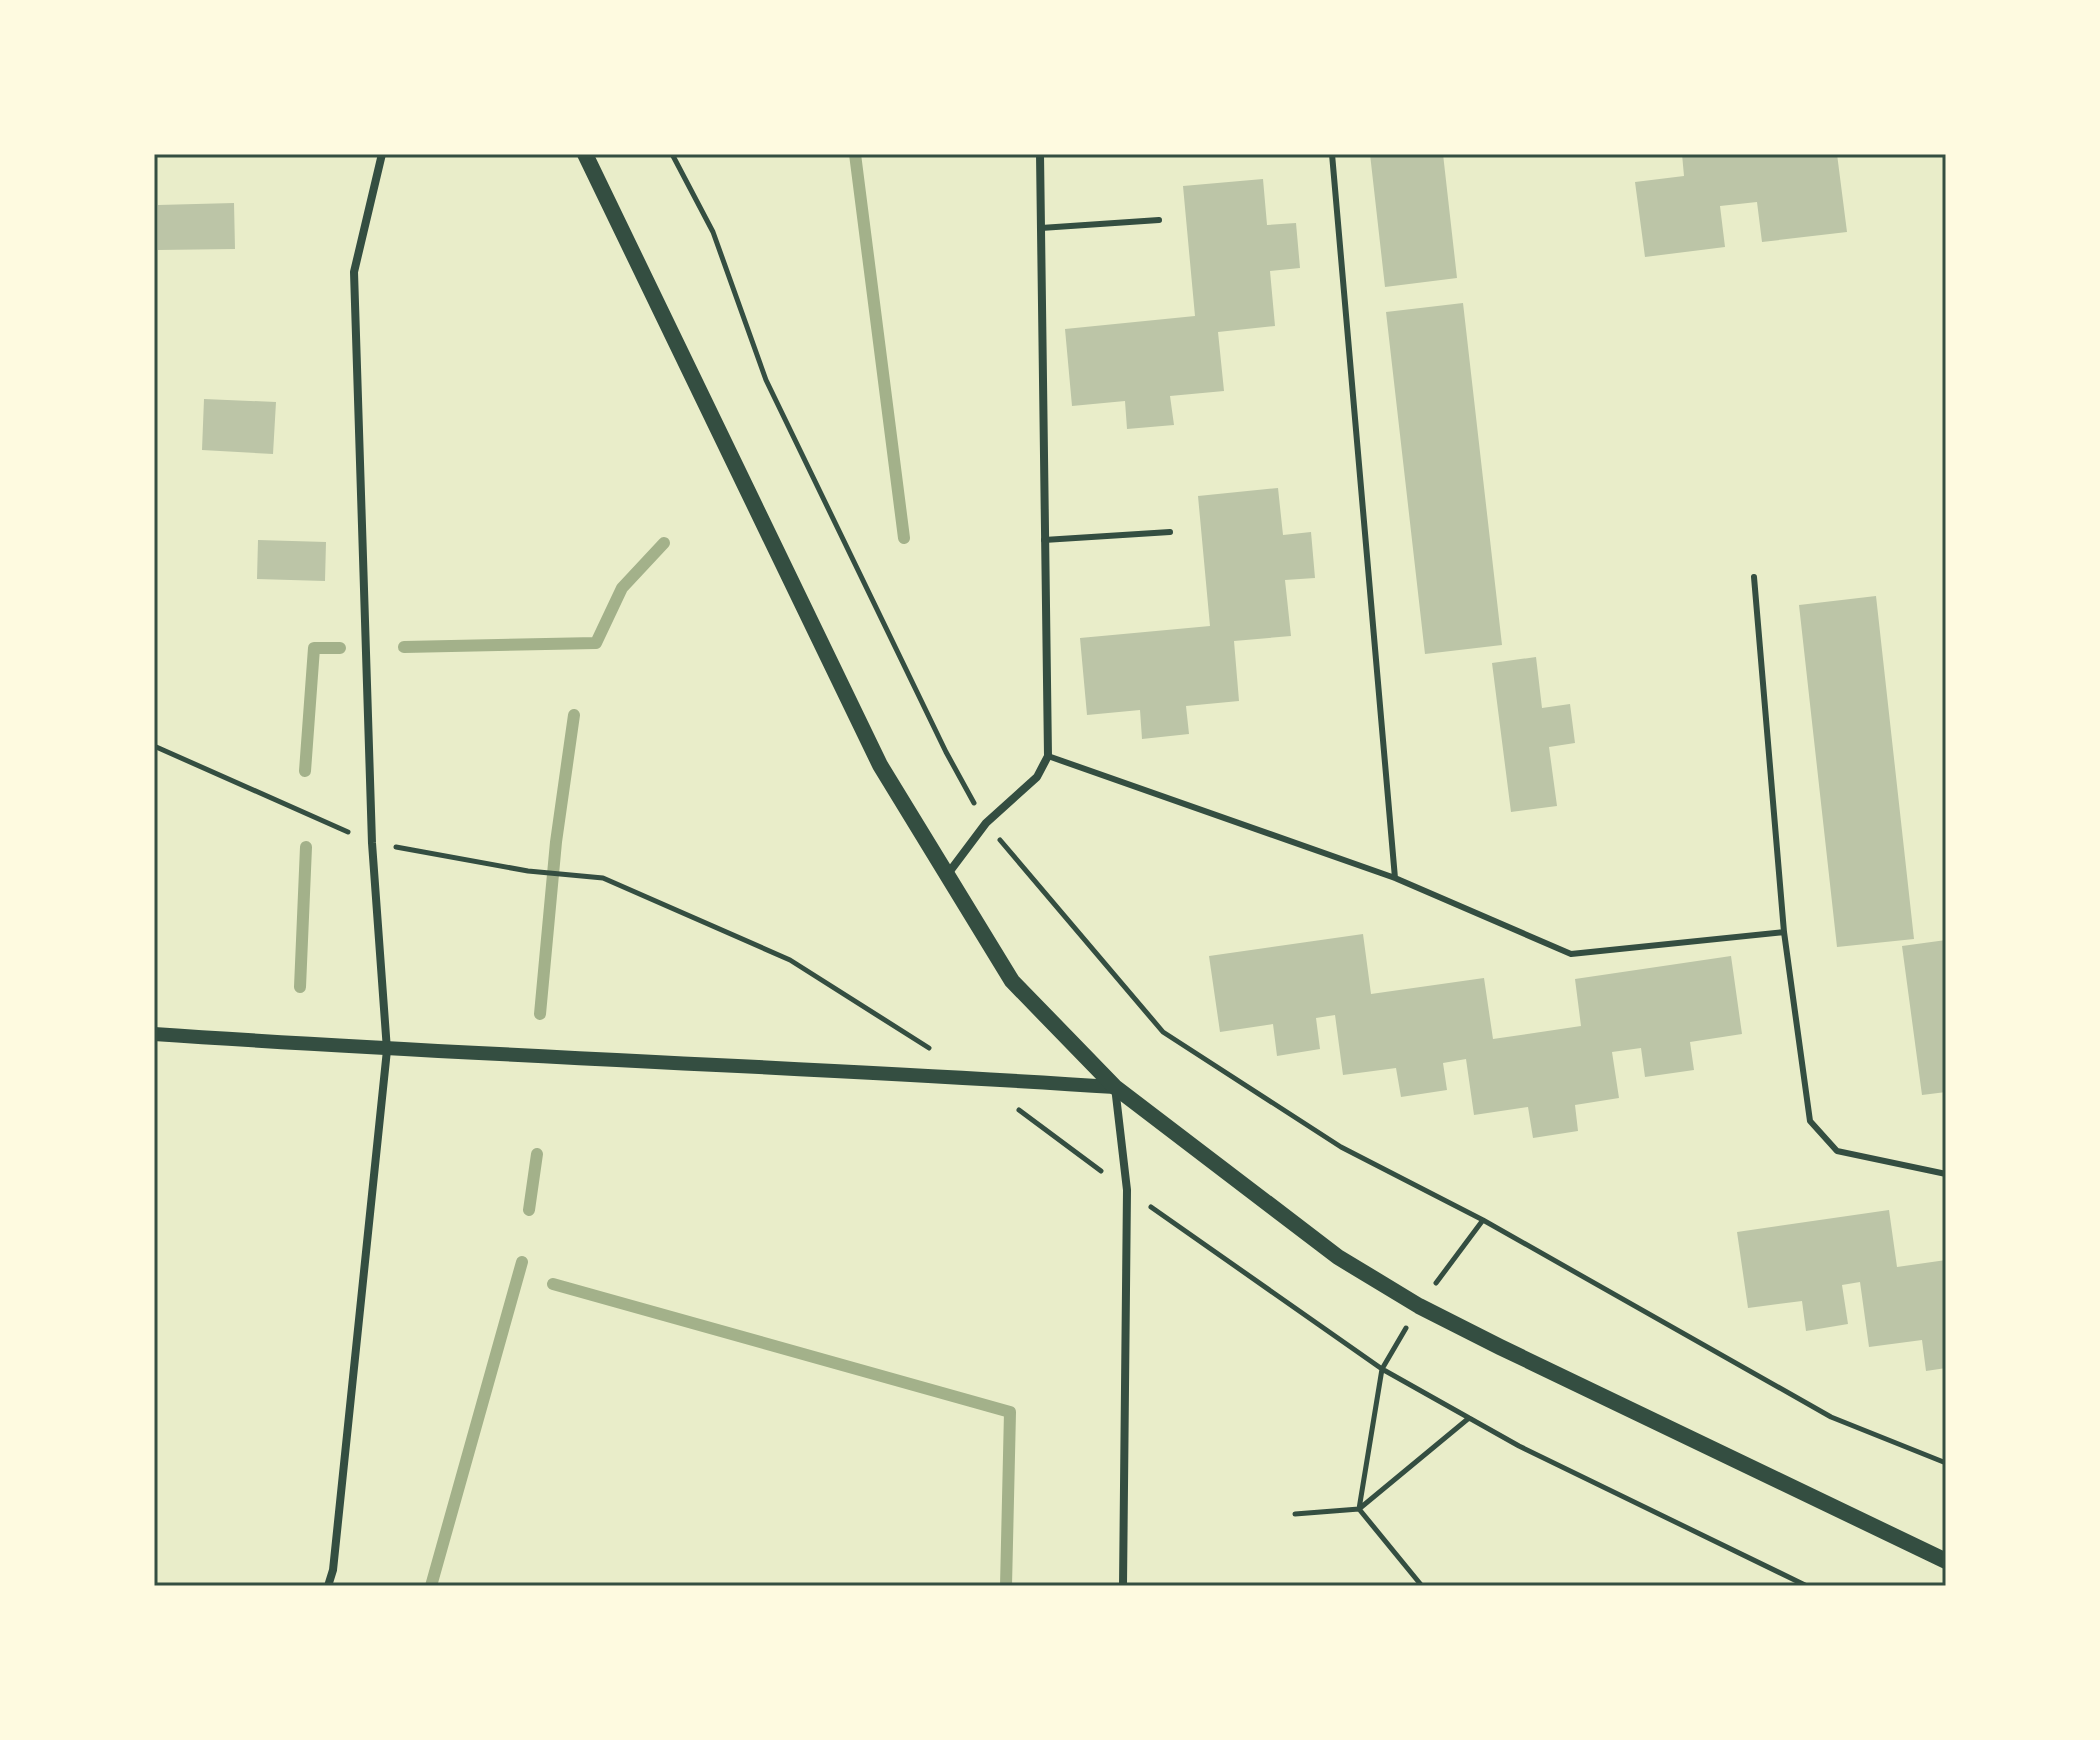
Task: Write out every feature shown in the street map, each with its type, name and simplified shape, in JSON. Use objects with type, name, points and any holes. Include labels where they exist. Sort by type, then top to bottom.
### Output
[{"type":"main road","points":[[585,154],[880,765],[1012,981],[1115,1087],[1338,1257],[1419,1306],[1500,1347],[1946,1561]]},
{"type":"street","points":[[328,1586],[333,1570],[387,1050],[372,843],[354,272],[382,154]]},
{"type":"street","points":[[947,875],[986,823],[1037,777],[1048,756],[1040,154]]},
{"type":"street","points":[[154,1034],[387,1050],[1115,1087],[1127,1190],[1123,1586]]},
{"type":"lane","points":[[1332,154],[1395,878]]},
{"type":"lane","points":[[1041,228],[1159,220]]},
{"type":"lane","points":[[1044,540],[1170,532]]},
{"type":"lane","points":[[1754,577],[1784,932],[1810,1121],[1837,1151],[1946,1174]]},
{"type":"lane","points":[[1048,756],[1395,878],[1571,954],[1784,932]]},
{"type":"path","points":[[672,154],[713,232],[766,380],[946,752],[986,823],[1163,1032],[1341,1147],[1483,1220],[1831,1417],[1946,1463]]},
{"type":"path","points":[[154,746],[372,843],[528,871],[603,878],[790,960],[976,1078],[1127,1190],[1382,1369],[1534,1453],[1807,1586]]},
{"type":"path","points":[[1382,1369],[1359,1509],[1422,1586]]},
{"type":"path","points":[[1295,1514],[1359,1509],[1469,1418]]},
{"type":"building","points":[[1370,154],[1443,154],[1457,278],[1385,287]]},
{"type":"building","points":[[1682,154],[1837,154],[1847,232],[1762,242],[1757,202],[1720,206],[1725,247],[1645,257],[1635,182],[1684,176]]},
{"type":"building","points":[[1263,179],[1267,225],[1296,223],[1300,268],[1270,271],[1275,326],[1218,332],[1224,391],[1170,396],[1174,425],[1127,429],[1125,401],[1072,406],[1065,329],[1195,316],[1183,186]]},
{"type":"building","points":[[234,203],[235,249],[158,250],[158,205]]},
{"type":"building","points":[[1463,303],[1502,645],[1425,654],[1386,312]]},
{"type":"building","points":[[204,399],[276,402],[273,454],[202,450]]},
{"type":"building","points":[[1278,488],[1283,535],[1311,532],[1315,578],[1285,580],[1291,636],[1234,641],[1239,701],[1186,706],[1189,734],[1142,739],[1140,710],[1087,715],[1080,638],[1210,626],[1198,496]]},
{"type":"building","points":[[258,540],[326,542],[325,581],[257,579]]},
{"type":"building","points":[[1876,596],[1914,939],[1837,947],[1799,605]]},
{"type":"building","points":[[1536,657],[1542,708],[1570,704],[1575,743],[1549,747],[1557,806],[1511,812],[1492,663]]},
{"type":"building","points":[[1363,934],[1371,994],[1484,978],[1493,1039],[1581,1026],[1575,979],[1731,956],[1742,1034],[1690,1042],[1694,1070],[1645,1077],[1641,1048],[1612,1052],[1619,1098],[1575,1105],[1578,1131],[1533,1138],[1528,1107],[1474,1115],[1466,1059],[1443,1063],[1447,1090],[1401,1097],[1396,1068],[1343,1075],[1335,1015],[1316,1018],[1320,1049],[1277,1056],[1273,1024],[1220,1032],[1209,956]]},
{"type":"building","points":[[1946,940],[1946,1092],[1922,1095],[1902,946]]},
{"type":"building","points":[[1889,1210],[1897,1267],[1946,1260],[1946,1368],[1926,1371],[1922,1340],[1869,1347],[1860,1282],[1842,1285],[1848,1324],[1806,1331],[1802,1301],[1748,1308],[1737,1232]]},
{"type":"waterway","points":[[855,154],[904,538]]},
{"type":"waterway","points":[[404,647],[596,643],[622,588],[664,543]]},
{"type":"waterway","points":[[305,771],[314,648],[340,648]]},
{"type":"waterway","points":[[540,1014],[556,842],[574,715]]},
{"type":"waterway","points":[[300,987],[306,847]]},
{"type":"waterway","points":[[529,1210],[537,1154]]},
{"type":"waterway","points":[[431,1586],[522,1262]]},
{"type":"waterway","points":[[553,1284],[1010,1412],[1006,1586]]}]
